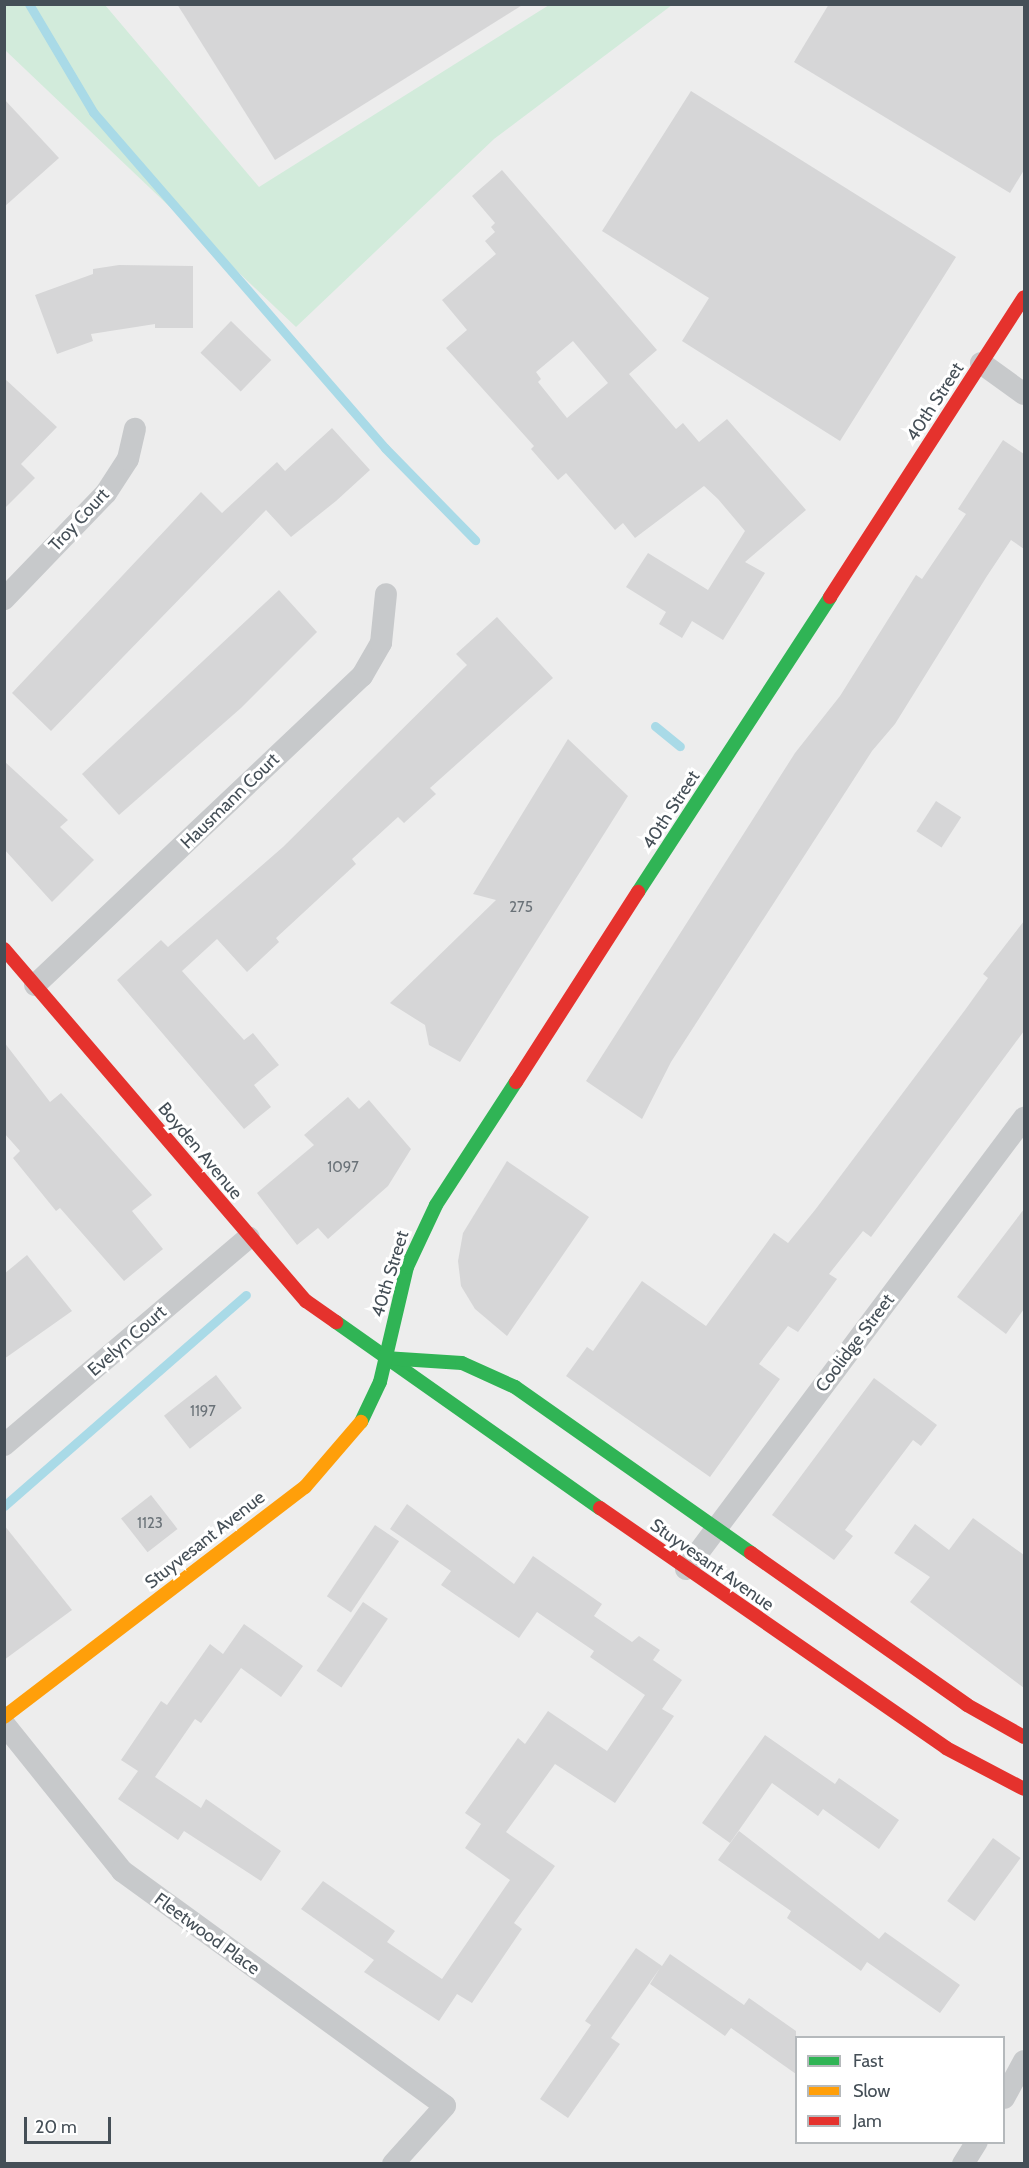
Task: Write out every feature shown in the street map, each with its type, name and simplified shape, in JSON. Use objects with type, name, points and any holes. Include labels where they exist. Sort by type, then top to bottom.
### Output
[{"type":"main road","name":"40th Street","points":[[385,1358],[407,1268],[436,1205],[1024,297]]},
{"type":"main road","name":"Boyden Avenue","points":[[4,949],[306,1301],[385,1358]]},
{"type":"main road","name":"Stuyvesant Avenue","points":[[385,1358],[437,1358],[490,1373],[967,1705],[1024,1737]]},
{"type":"main road","name":"Stuyvesant Avenue","points":[[385,1358],[946,1748],[1024,1789]]},
{"type":"main road","name":"Stuyvesant Avenue","points":[[4,1717],[305,1487],[356,1432],[385,1358]]},
{"type":"main road","points":[[967,1705],[1024,1722]]},
{"type":"street","points":[[981,363],[1024,394]]},
{"type":"street","name":"Troy Court","points":[[4,599],[106,493],[128,459],[135,429]]},
{"type":"street","name":"Hausmann Court","points":[[35,985],[362,676],[381,643],[386,594]]},
{"type":"street","name":"Coolidge Street","points":[[686,1569],[1024,1118]]},
{"type":"street","name":"Evelyn Court","points":[[4,1445],[249,1237]]},
{"type":"street","name":"Fleetwood Place","points":[[4,1724],[122,1871],[445,2106],[393,2163]]},
{"type":"street","points":[[1005,2096],[1024,2061]]},
{"type":"street","points":[[963,2163],[976,2144]]},
{"type":"green space","points":[[4,5],[105,5],[259,187],[549,5],[672,5],[494,139],[296,327],[5,50]]},
{"type":"building","points":[[177,4],[524,4],[275,160]]},
{"type":"building","points":[[829,4],[1024,4],[1024,170],[1010,193],[794,62]]},
{"type":"building","points":[[691,91],[956,257],[840,441],[682,341],[709,298],[602,231]]},
{"type":"building","points":[[4,99],[59,158],[4,207]]},
{"type":"building","points":[[502,170],[657,350],[629,374],[676,429],[683,423],[699,442],[727,419],[806,510],[745,562],[765,573],[723,640],[692,621],[682,638],[659,624],[666,612],[626,587],[648,553],[708,590],[745,531],[718,499],[704,486],[635,538],[623,523],[615,530],[566,473],[558,480],[531,449],[534,446],[446,348],[467,330],[442,300],[496,254],[485,241],[495,232],[491,227],[495,223],[472,196]],"holes":[[[573,341],[608,383],[567,418],[538,382],[541,379],[536,372]]]},
{"type":"building","points":[[119,265],[193,266],[193,328],[155,328],[155,324],[91,334],[93,341],[57,354],[35,295],[93,274],[93,269]]},
{"type":"building","points":[[231,321],[271,360],[241,392],[200,353]]},
{"type":"building","points":[[4,378],[57,427],[21,464],[35,478],[4,509]]},
{"type":"building","points":[[332,428],[370,470],[336,501],[291,537],[266,510],[51,731],[12,693],[201,492],[222,513],[277,462],[285,471]]},
{"type":"building","points":[[1003,440],[1024,454],[1024,549],[1011,540],[895,724],[872,751],[671,1062],[642,1119],[586,1081],[795,753],[840,696],[916,575],[922,579],[966,514],[958,509]]},
{"type":"building","points":[[279,590],[317,632],[241,708],[119,815],[82,774]]},
{"type":"building","points":[[497,617],[553,678],[430,788],[436,794],[404,823],[398,817],[352,859],[356,864],[276,938],[279,942],[247,972],[217,939],[182,971],[244,1040],[253,1033],[279,1065],[254,1085],[271,1107],[244,1129],[117,980],[161,940],[168,947],[283,847],[467,665],[456,654]]},
{"type":"building","points":[[568,739],[628,796],[460,1062],[429,1045],[425,1025],[390,1003],[496,900],[473,894]]},
{"type":"building","points":[[4,761],[68,820],[60,827],[94,860],[52,902],[4,849]]},
{"type":"building","points":[[936,801],[961,817],[942,848],[916,831]]},
{"type":"building","points":[[1024,921],[1024,1031],[871,1237],[863,1231],[829,1274],[837,1279],[798,1332],[788,1326],[759,1364],[780,1379],[710,1477],[566,1376],[587,1347],[593,1351],[642,1281],[706,1326],[774,1233],[788,1243],[815,1210],[965,1010],[988,978],[983,974]]},
{"type":"building","points":[[4,1042],[50,1102],[61,1093],[152,1195],[132,1211],[163,1249],[124,1281],[60,1208],[56,1211],[13,1158],[20,1151],[4,1133]]},
{"type":"building","points":[[348,1097],[359,1109],[369,1100],[411,1149],[388,1186],[328,1239],[318,1228],[297,1245],[257,1193],[314,1145],[304,1135]]},
{"type":"building","points":[[507,1161],[589,1217],[507,1336],[475,1309],[461,1286],[458,1261],[463,1233]]},
{"type":"building","points":[[1024,1209],[1024,1309],[1006,1334],[957,1297]]},
{"type":"building","points":[[27,1255],[72,1311],[4,1359],[4,1274]]},
{"type":"building","points":[[216,1375],[242,1408],[190,1449],[164,1416]]},
{"type":"building","points":[[874,1378],[937,1425],[921,1446],[913,1440],[845,1530],[853,1536],[834,1560],[772,1515]]},
{"type":"building","points":[[151,1495],[177,1529],[148,1552],[121,1518]]},
{"type":"building","points":[[407,1504],[514,1584],[533,1556],[602,1604],[594,1616],[632,1642],[639,1636],[660,1650],[653,1660],[682,1680],[662,1709],[674,1716],[615,1803],[555,1764],[506,1832],[555,1866],[514,1923],[522,1929],[472,2003],[457,1994],[439,2021],[364,1972],[374,1960],[301,1909],[323,1881],[395,1931],[387,1942],[442,1979],[510,1880],[465,1848],[481,1824],[465,1813],[518,1738],[525,1744],[548,1711],[607,1751],[645,1695],[590,1657],[594,1651],[537,1612],[519,1638],[441,1585],[451,1571],[390,1529]]},
{"type":"building","points":[[973,1518],[1024,1555],[1024,1688],[910,1602],[930,1577],[894,1553],[915,1524],[949,1550]]},
{"type":"building","points":[[4,1525],[72,1610],[4,1660]]},
{"type":"building","points":[[375,1525],[399,1541],[351,1613],[327,1596]]},
{"type":"building","points":[[363,1602],[388,1619],[341,1688],[317,1671]]},
{"type":"building","points":[[244,1624],[303,1666],[281,1697],[241,1668],[201,1723],[195,1719],[155,1777],[201,1808],[206,1799],[281,1851],[261,1881],[184,1831],[178,1840],[118,1799],[138,1771],[121,1760],[161,1701],[167,1705],[210,1644],[223,1654]]},
{"type":"building","points":[[765,1735],[835,1784],[839,1778],[899,1820],[879,1849],[823,1809],[818,1816],[772,1783],[730,1843],[702,1823]]},
{"type":"building","points":[[739,1831],[879,1939],[885,1932],[960,1985],[940,2013],[867,1962],[861,1971],[787,1918],[791,1911],[718,1860]]},
{"type":"building","points":[[993,1838],[1021,1858],[975,1921],[947,1901]]},
{"type":"building","points":[[636,1948],[662,1966],[670,1954],[744,2005],[749,1998],[796,2031],[795,2073],[731,2028],[725,2036],[650,1984],[660,1968],[611,2038],[620,2044],[568,2118],[540,2099],[591,2025],[585,2021]]},
{"type":"waterway","points":[[29,4],[93,112],[385,448],[475,540]]},
{"type":"waterway","points":[[655,726],[680,746]]},
{"type":"waterway","points":[[4,1506],[246,1295]]},
{"type":"traffic: fast","points":[[638,892],[830,597]]},
{"type":"traffic: fast","points":[[361,1422],[380,1382],[407,1267],[436,1205],[516,1082]]},
{"type":"traffic: fast","points":[[336,1322],[600,1508]]},
{"type":"traffic: fast","points":[[385,1358],[462,1363],[515,1387],[751,1553]]},
{"type":"traffic: slow","points":[[4,1717],[305,1487],[361,1422]]},
{"type":"traffic: jam","points":[[830,597],[1024,297]]},
{"type":"traffic: jam","points":[[516,1082],[638,892]]},
{"type":"traffic: jam","points":[[4,949],[306,1301],[336,1322]]},
{"type":"traffic: jam","points":[[600,1508],[946,1748],[1024,1789]]},
{"type":"traffic: jam","points":[[751,1553],[967,1705],[1024,1737]]}]
